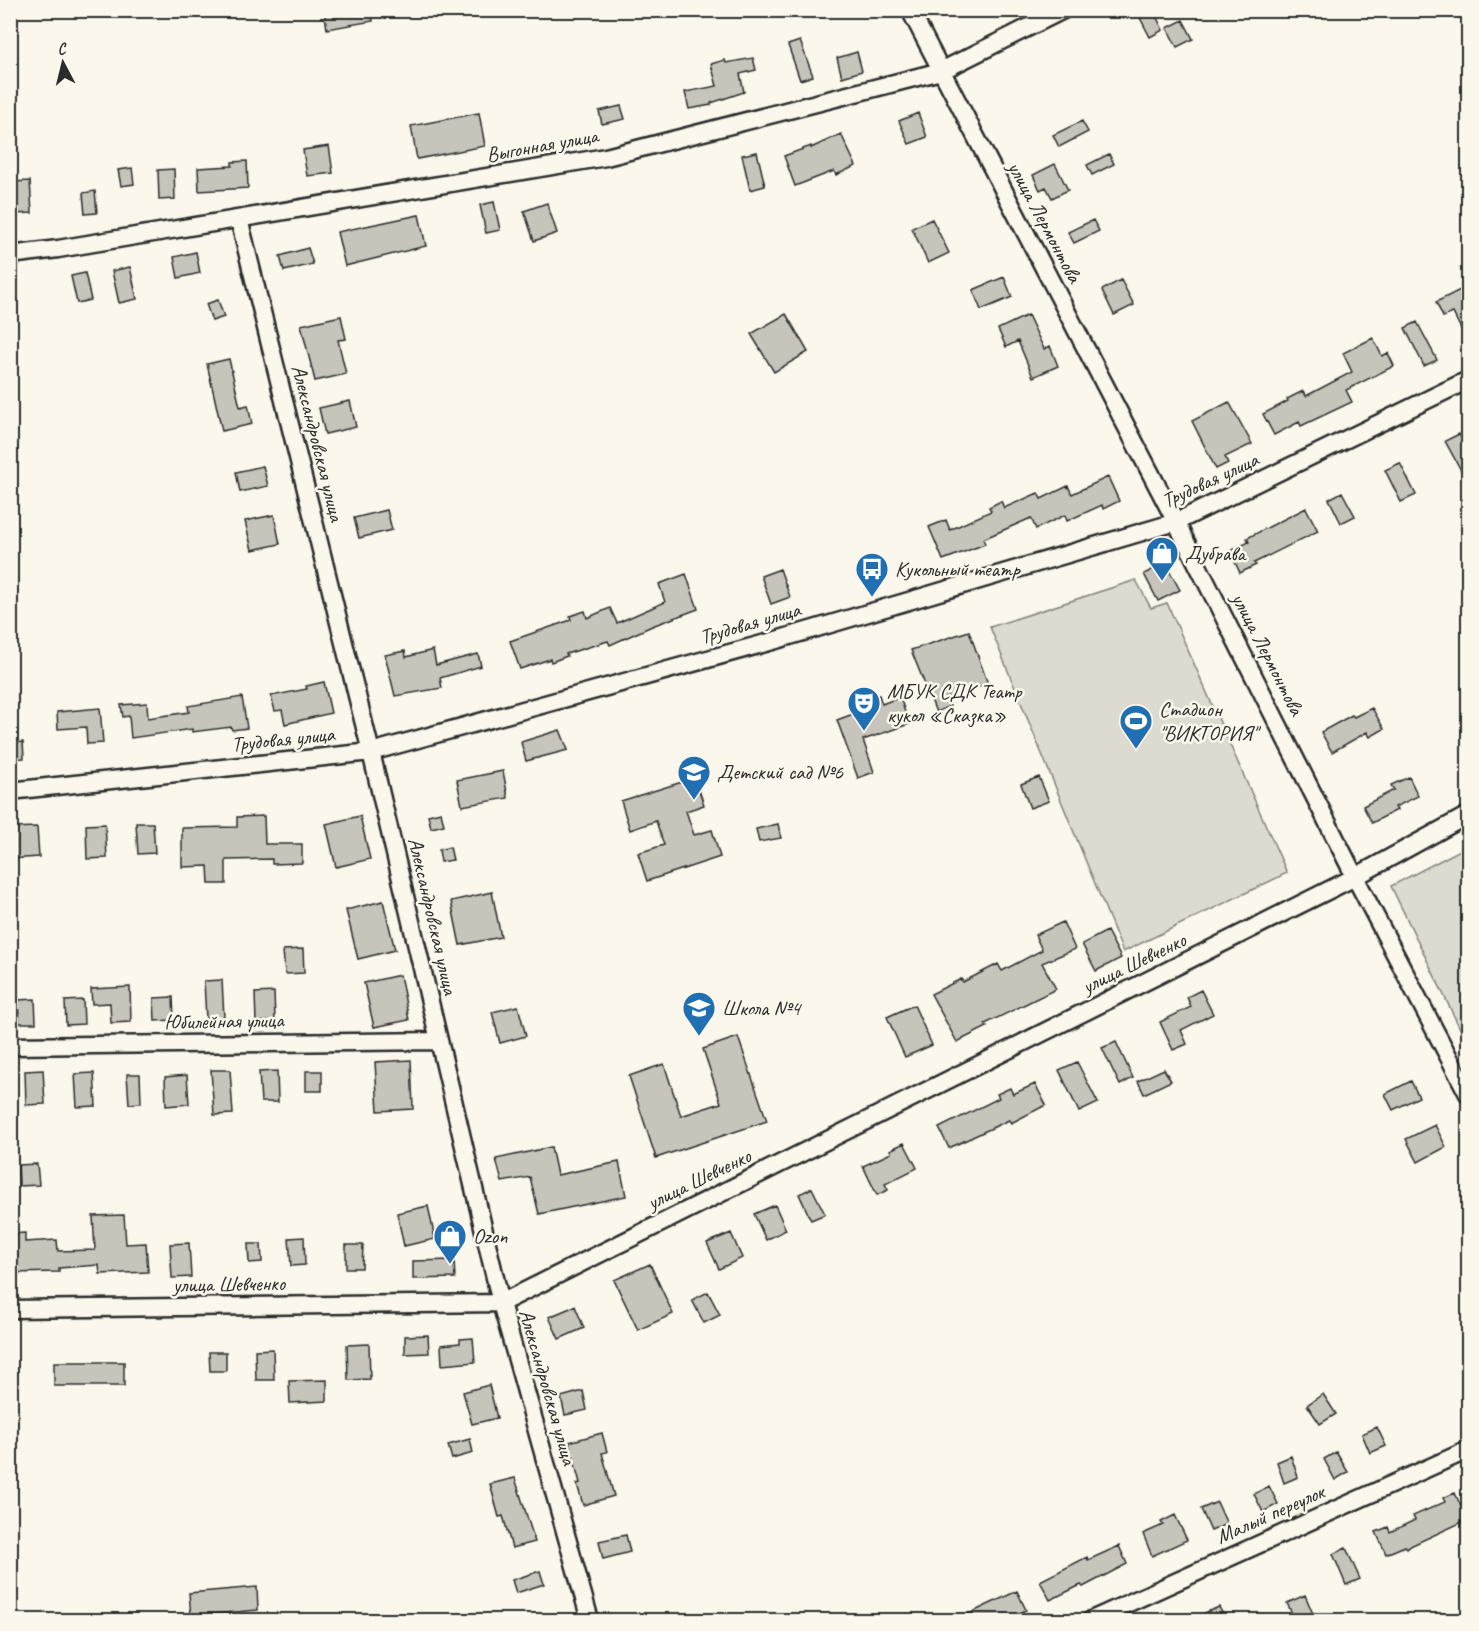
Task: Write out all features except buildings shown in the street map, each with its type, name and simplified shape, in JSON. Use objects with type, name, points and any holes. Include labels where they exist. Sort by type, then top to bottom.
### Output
[{"type":"street","name":"улица Лермонтова","points":[[910,10],[1176,522],[1355,877],[1468,1094]]},
{"type":"street","name":"Выгонная улица","points":[[10,255],[58,249],[606,157],[941,71],[1063,10]]},
{"type":"street","name":"Александровская улица","points":[[239,219],[371,752],[501,1303],[590,1620]]},
{"type":"street","name":"Трудовая улица","points":[[10,791],[371,752],[773,641],[1176,522],[1468,380]]},
{"type":"street","name":"улица Шевченко","points":[[10,1309],[501,1303],[1355,877],[1468,815]]},
{"type":"street","name":"Юбилейная улица","points":[[10,1046],[439,1041]]},
{"type":"street","name":"Малый переулок","points":[[1091,1620],[1468,1450]]},
{"type":"shaded area","name":"Стадион \"ВИКТОРИЯ\"","points":[[1136,580],[1151,608],[1167,603],[1287,873],[1123,952],[990,627]]},
{"type":"shaded area","points":[[1468,846],[1468,1045],[1391,886]]},
{"type":"place","name":"Дубрава","points":[[1162,582]]},
{"type":"place","name":"Кукольный театр","points":[[872,598]]},
{"type":"place","name":"МБУК СДК Театр кукол «Сказка»","points":[[864,732]]},
{"type":"place","name":"Стадион \"ВИКТОРИЯ\"","points":[[1136,750]]},
{"type":"place","name":"Детский сад №6","points":[[694,801]]},
{"type":"place","name":"Школа №4","points":[[699,1037]]},
{"type":"place","name":"Ozon","points":[[450,1265]]}]
